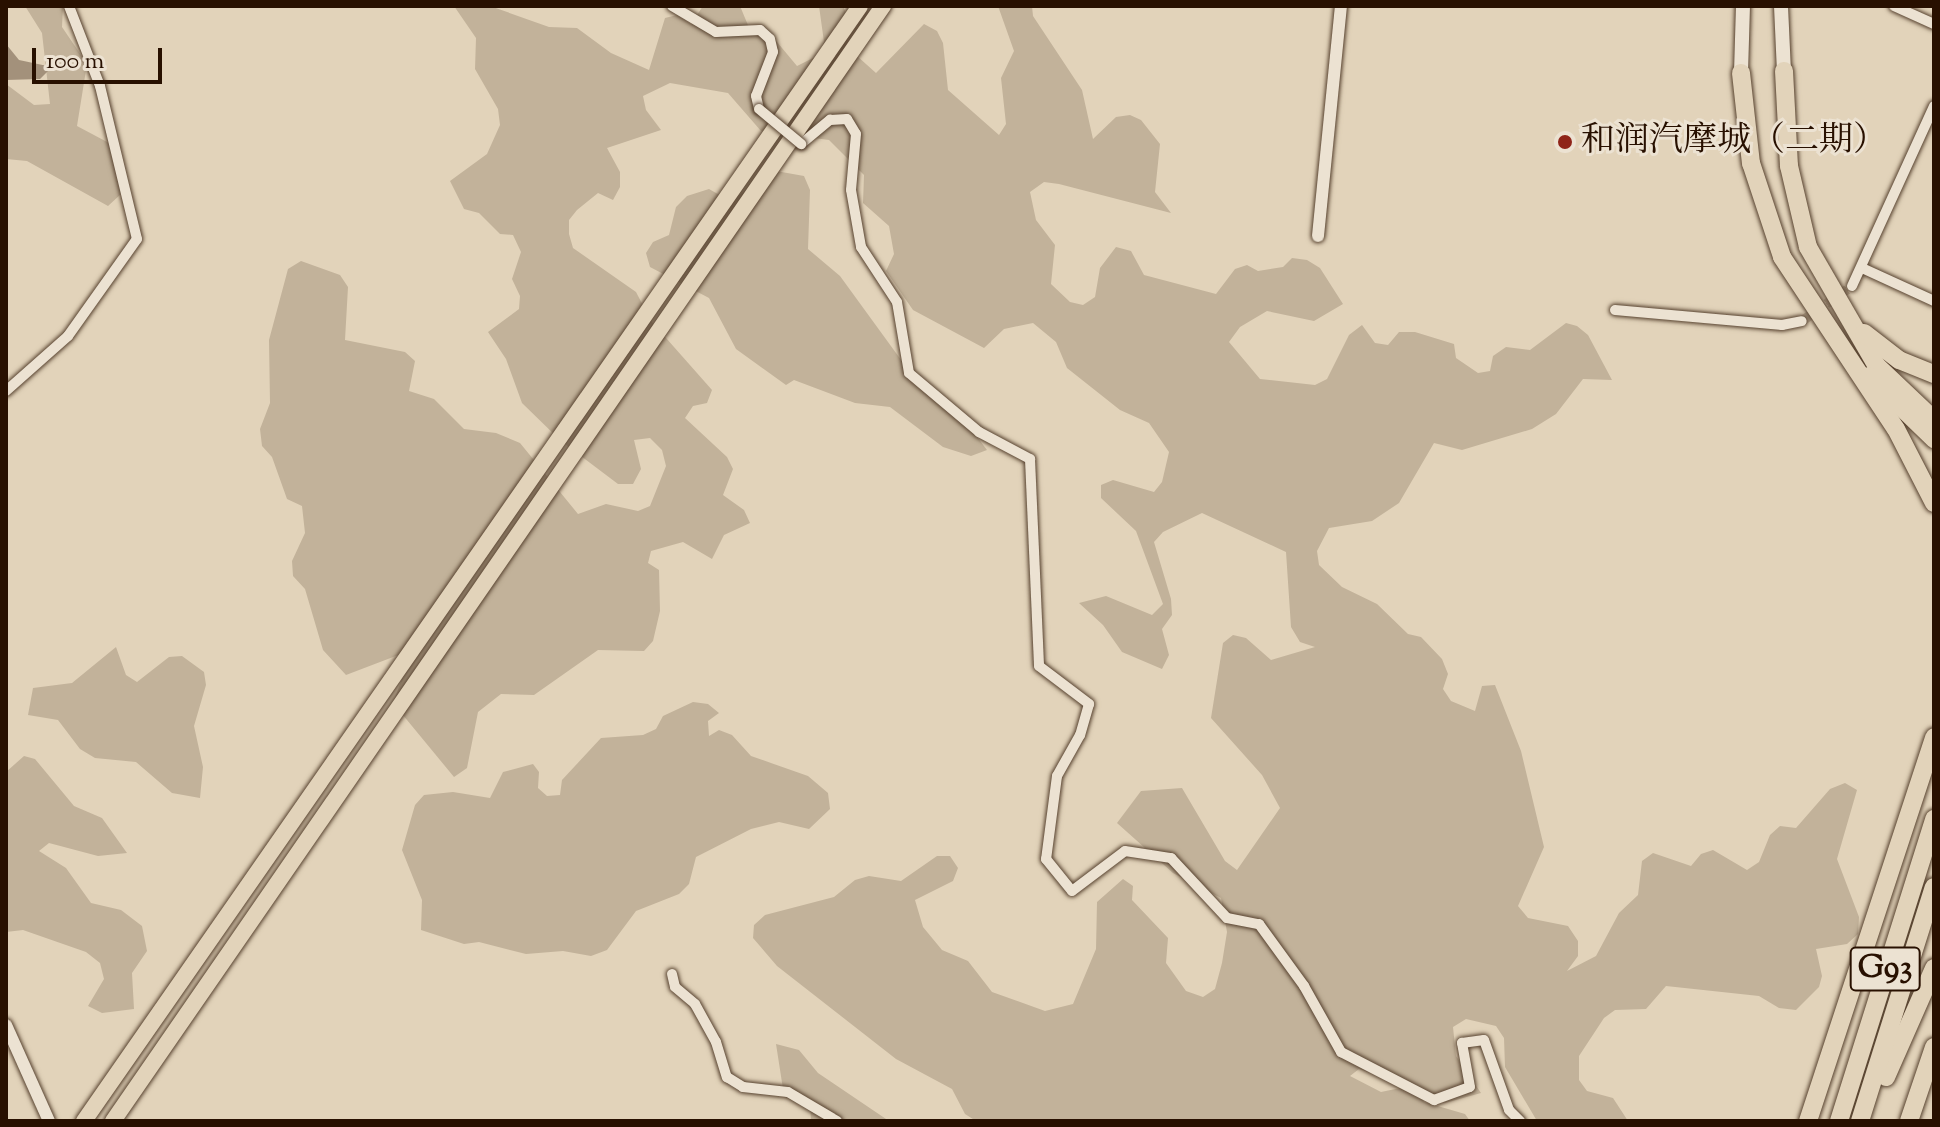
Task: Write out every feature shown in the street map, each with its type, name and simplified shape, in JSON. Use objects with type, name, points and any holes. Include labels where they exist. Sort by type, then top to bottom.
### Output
[{"type":"highway","points":[[1784,71],[1789,166],[1808,247],[1840,308],[1876,365],[1934,420]]},
{"type":"highway","points":[[1741,73],[1751,163],[1782,257],[1831,336],[1896,429],[1934,503]]},
{"type":"highway","points":[[1840,308],[1876,345],[1934,374]]},
{"type":"highway","points":[[1831,336],[1934,439]]},
{"type":"highway","points":[[1808,1121],[1934,737]]},
{"type":"highway","name":"G93","points":[[1839,1121],[1934,819]]},
{"type":"highway","name":"G93","points":[[1860,1121],[1934,887]]},
{"type":"highway","points":[[1871,1121],[1899,1042],[1934,968]]},
{"type":"highway","points":[[1909,1121],[1934,1047]]},
{"type":"main road","points":[[84,1121],[860,6]]},
{"type":"main road","points":[[1741,73],[1743,6]]},
{"type":"main road","points":[[1781,6],[1784,71]]},
{"type":"main road","points":[[113,1121],[884,7]]},
{"type":"street","points":[[6,391],[68,336],[137,239],[100,86],[69,6]]},
{"type":"street","points":[[672,6],[716,32],[760,30],[770,39],[773,52],[756,96],[759,109],[801,144],[830,120],[847,119],[856,134],[851,190],[861,247],[897,302],[909,373],[979,432],[1030,459],[1039,666],[1089,704],[1080,735],[1057,776],[1046,859],[1072,891],[1125,851],[1171,858],[1227,918],[1259,924],[1304,986],[1341,1052],[1434,1100],[1470,1087],[1462,1043],[1484,1040],[1495,1060],[1509,1110],[1520,1121]]},
{"type":"street","points":[[1318,236],[1341,6]]},
{"type":"street","points":[[1894,6],[1934,24]]},
{"type":"street","points":[[1852,286],[1934,106]]},
{"type":"street","points":[[1862,268],[1934,301]]},
{"type":"street","points":[[1615,310],[1782,325],[1802,321]]},
{"type":"street","points":[[672,974],[675,987],[695,1004],[716,1042],[727,1077],[743,1087],[788,1092],[837,1121]]},
{"type":"street","points":[[6,1025],[10,1042],[49,1121]]},
{"type":"shaded area","points":[[25,6],[63,6],[62,27],[87,64],[77,126],[109,143],[121,194],[108,206],[27,161],[6,159],[6,84],[34,105],[50,104],[42,33]]},
{"type":"shaded area","points":[[454,6],[490,6],[549,27],[577,28],[611,53],[649,70],[665,18],[677,15],[691,24],[703,6],[740,6],[750,30],[762,24],[797,66],[819,55],[824,42],[819,6],[843,6],[849,20],[847,47],[876,73],[924,24],[937,31],[943,43],[948,90],[999,135],[1006,124],[1001,78],[1014,51],[998,6],[1032,6],[1033,16],[1082,90],[1093,139],[1116,117],[1130,115],[1141,120],[1160,144],[1155,192],[1171,213],[1059,184],[1044,182],[1030,192],[1036,220],[1055,245],[1051,284],[1070,302],[1083,305],[1095,297],[1100,268],[1116,247],[1131,251],[1144,275],[1216,294],[1235,269],[1247,265],[1258,271],[1283,267],[1292,258],[1307,260],[1320,268],[1343,304],[1314,321],[1267,311],[1240,327],[1229,342],[1260,379],[1315,385],[1327,379],[1349,335],[1362,325],[1375,343],[1388,345],[1399,332],[1415,332],[1454,344],[1456,358],[1478,373],[1490,371],[1493,356],[1506,347],[1530,350],[1566,323],[1577,326],[1588,335],[1612,380],[1583,379],[1556,414],[1532,429],[1462,450],[1434,443],[1399,503],[1372,521],[1329,528],[1317,551],[1319,565],[1342,587],[1377,604],[1408,634],[1421,637],[1442,659],[1448,674],[1443,689],[1451,701],[1475,711],[1482,686],[1495,685],[1521,751],[1544,847],[1518,906],[1528,918],[1568,926],[1578,941],[1578,956],[1567,971],[1596,956],[1619,913],[1638,895],[1642,861],[1653,853],[1691,866],[1701,854],[1713,850],[1747,870],[1759,862],[1770,835],[1780,826],[1796,828],[1830,789],[1845,783],[1857,790],[1837,859],[1859,917],[1858,934],[1847,944],[1816,949],[1822,976],[1819,987],[1796,1010],[1779,1008],[1759,996],[1666,986],[1646,1009],[1615,1010],[1604,1018],[1579,1056],[1579,1080],[1587,1091],[1613,1098],[1628,1121],[1537,1121],[1505,1067],[1504,1038],[1496,1026],[1466,1019],[1453,1027],[1456,1056],[1481,1093],[1445,1103],[1418,1092],[1424,1102],[1465,1114],[1470,1121],[976,1121],[965,1114],[952,1089],[896,1059],[777,966],[753,938],[754,925],[765,915],[834,897],[855,880],[869,876],[901,881],[937,856],[950,856],[958,868],[953,881],[915,900],[923,927],[942,950],[968,961],[992,992],[1045,1011],[1073,1004],[1096,949],[1097,902],[1123,879],[1133,886],[1132,900],[1168,938],[1166,963],[1186,991],[1203,997],[1215,989],[1227,932],[1221,898],[1173,873],[1117,823],[1141,791],[1182,788],[1225,861],[1237,870],[1280,808],[1262,775],[1211,718],[1223,643],[1233,635],[1246,638],[1271,660],[1315,647],[1300,642],[1291,627],[1286,552],[1202,513],[1163,532],[1154,542],[1171,599],[1172,615],[1162,629],[1169,655],[1162,669],[1122,652],[1103,625],[1079,603],[1106,596],[1152,615],[1163,604],[1136,531],[1101,498],[1101,485],[1113,480],[1154,492],[1162,482],[1169,452],[1149,423],[1120,410],[1067,368],[1056,342],[1033,323],[1004,329],[984,348],[913,310],[886,271],[894,254],[889,226],[863,203],[864,175],[829,140],[761,131],[728,93],[670,83],[643,96],[646,110],[661,130],[607,148],[620,172],[620,187],[613,200],[598,193],[577,210],[569,220],[569,234],[573,248],[636,292],[651,321],[712,390],[707,403],[693,406],[685,418],[727,457],[733,469],[723,495],[744,510],[750,523],[724,535],[712,559],[683,542],[651,551],[648,563],[659,570],[660,611],[653,641],[644,651],[598,650],[534,695],[501,694],[478,712],[467,768],[454,777],[393,703],[403,676],[401,654],[346,675],[323,650],[305,589],[293,576],[292,561],[305,533],[302,506],[287,499],[272,457],[262,446],[260,429],[270,403],[269,340],[288,269],[301,261],[340,275],[348,287],[345,340],[405,352],[415,361],[409,391],[434,399],[464,429],[496,433],[520,443],[578,514],[606,504],[638,511],[650,506],[666,466],[662,450],[650,438],[634,440],[641,469],[633,484],[618,484],[561,441],[522,403],[506,359],[488,332],[519,309],[520,296],[512,279],[521,252],[513,235],[500,234],[479,213],[464,209],[450,181],[487,154],[500,125],[498,109],[475,69],[476,38]],"holes":[[[1359,1069],[1405,1087],[1381,1092],[1350,1076]]]},
{"type":"shaded area","points":[[6,44],[19,60],[52,67],[40,79],[6,80]]},
{"type":"shaded area","points":[[776,171],[804,176],[810,190],[808,249],[840,276],[904,364],[968,425],[987,450],[971,456],[943,447],[890,407],[855,403],[794,380],[786,385],[736,349],[709,298],[650,267],[646,253],[653,242],[669,235],[676,207],[687,196],[709,189],[730,201]]},
{"type":"shaded area","points":[[116,647],[126,675],[137,682],[169,657],[182,656],[204,672],[206,685],[194,726],[203,767],[200,798],[172,793],[136,762],[95,758],[80,749],[58,720],[28,715],[33,688],[72,683]]},
{"type":"shaded area","points":[[693,702],[708,704],[719,713],[708,721],[709,736],[719,730],[732,735],[751,756],[808,776],[828,793],[830,809],[809,829],[779,822],[751,829],[696,857],[689,884],[679,894],[636,911],[607,950],[591,956],[563,951],[526,954],[479,942],[464,944],[421,930],[422,900],[402,850],[415,805],[424,795],[453,792],[490,798],[503,772],[533,764],[539,772],[538,788],[547,796],[560,795],[562,780],[601,738],[643,735],[656,729],[663,716]]},
{"type":"shaded area","points":[[24,756],[35,759],[74,806],[102,818],[127,853],[98,856],[49,843],[39,851],[66,868],[91,903],[121,910],[142,926],[147,951],[132,973],[134,1009],[102,1013],[88,1006],[104,979],[100,963],[86,952],[23,930],[6,932],[6,772]]},
{"type":"shaded area","points":[[776,1044],[799,1050],[818,1073],[889,1121],[811,1121],[810,1105],[783,1089]]},
{"type":"tunnel","points":[[1802,321],[1852,286]]},
{"type":"place","name":"和润汽摩城（二期）","points":[[1565,142]]}]
